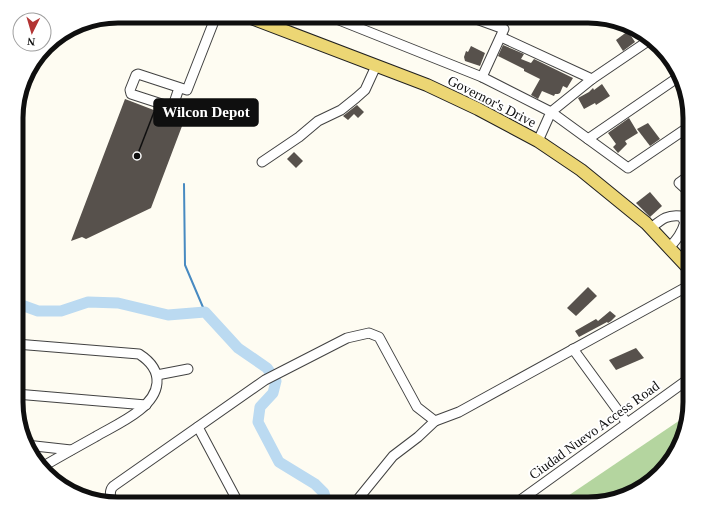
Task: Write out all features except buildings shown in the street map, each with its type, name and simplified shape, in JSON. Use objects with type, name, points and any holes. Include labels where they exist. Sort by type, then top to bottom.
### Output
[{"type":"main road","name":"Governor's Drive","points":[[264,23],[427,85],[478,109],[538,141],[593,180],[651,228],[683,263]]},
{"type":"street","points":[[179,88],[173,106],[171,107],[131,94],[130,90],[136,75],[138,74],[187,90],[213,23]]},
{"type":"street","points":[[347,23],[482,77],[551,112],[628,168],[683,131]]},
{"type":"street","points":[[482,77],[504,29],[487,23]]},
{"type":"street","points":[[501,37],[592,79]]},
{"type":"street","points":[[538,141],[551,112],[592,79],[646,43]]},
{"type":"street","points":[[262,162],[299,138],[318,121],[341,110],[365,90],[376,66]]},
{"type":"street","points":[[588,139],[675,80]]},
{"type":"street","points":[[683,180],[679,183],[683,187]]},
{"type":"street","points":[[651,228],[672,215],[683,218]]},
{"type":"street","points":[[669,248],[679,237],[683,225]]},
{"type":"street","points":[[360,497],[393,456],[418,437],[435,421],[459,412],[683,289]]},
{"type":"street","points":[[110,497],[112,487],[265,380],[347,338],[369,333],[379,337],[417,407],[435,421]]},
{"type":"street","points":[[23,345],[139,354],[148,359],[157,375],[156,389],[152,398],[146,405],[132,416],[46,464]]},
{"type":"street","points":[[573,349],[627,423]]},
{"type":"street","points":[[157,375],[188,369]]},
{"type":"street","name":"Ciudad Nuevo Access Road","points":[[525,497],[683,383]]},
{"type":"street","points":[[23,395],[146,405]]},
{"type":"street","points":[[198,427],[235,497]]},
{"type":"street","points":[[34,446],[71,450]]},
{"type":"green space","points":[[681,419],[678,433],[670,450],[659,465],[641,481],[613,494],[588,497],[566,497]]},
{"type":"waterway","points":[[184,184],[185,265],[205,312]]},
{"type":"waterway","points":[[23,306],[38,311],[61,311],[88,302],[118,303],[168,315],[205,312],[238,348],[267,368],[276,381],[273,393],[260,407],[258,422],[279,462],[315,484],[324,493],[325,497]]},
{"type":"place","name":"Wilcon Depot","points":[[137,156]]}]
